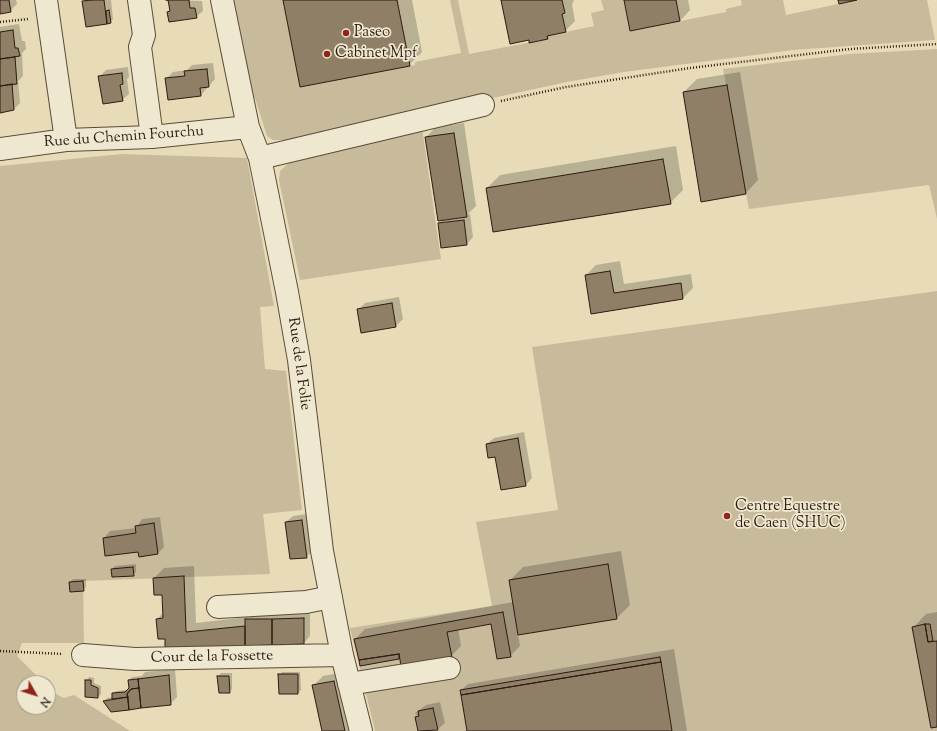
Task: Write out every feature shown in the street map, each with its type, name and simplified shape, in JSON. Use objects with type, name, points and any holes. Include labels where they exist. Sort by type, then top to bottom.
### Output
[{"type":"street","points":[[139,0],[144,35],[140,47],[152,137]]},
{"type":"street","name":"Rue de la Folie","points":[[222,0],[248,127],[260,158],[287,292],[296,348],[322,551],[342,655],[361,731]]},
{"type":"street","points":[[48,8],[66,140]]},
{"type":"street","points":[[260,158],[483,105]]},
{"type":"street","name":"Rue du Chemin Fourchu","points":[[0,149],[66,140],[152,137],[248,127]]},
{"type":"street","points":[[218,607],[306,602],[331,597]]},
{"type":"street","name":"Cour de la Fossette","points":[[83,655],[135,659],[342,655]]},
{"type":"street","points":[[349,684],[449,668]]},
{"type":"path","points":[[0,22],[48,8]]},
{"type":"path","points":[[483,105],[566,88],[690,68],[850,49],[937,44]]},
{"type":"path","points":[[0,651],[83,655]]},
{"type":"shaded area","points":[[230,0],[283,0],[300,87],[415,65],[415,62],[461,53],[450,0],[458,0],[469,54],[548,39],[547,36],[594,26],[591,13],[604,10],[601,0],[624,0],[630,31],[726,12],[726,9],[742,5],[741,0],[783,0],[786,15],[857,0],[927,0],[935,40],[793,50],[624,72],[567,82],[479,101],[286,145],[285,140],[273,140],[267,136],[255,98],[249,98]]},
{"type":"shaded area","points":[[937,49],[937,219],[929,185],[749,209],[723,69],[850,54]]},
{"type":"shaded area","points":[[422,127],[441,259],[300,280],[279,180],[280,171],[290,162]]},
{"type":"shaded area","points":[[122,154],[247,158],[274,306],[260,307],[265,369],[286,371],[302,510],[263,514],[270,574],[83,581],[84,643],[22,643],[17,656],[36,675],[16,675],[16,715],[56,715],[56,694],[64,698],[74,695],[130,731],[0,731],[0,166]]},
{"type":"shaded area","name":"Centre Equestre de Caen (SHUC)","points":[[937,291],[937,731],[375,731],[350,628],[492,606],[476,522],[558,510],[532,347]]},
{"type":"building","points":[[0,0],[9,0],[11,12],[0,14]]},
{"type":"building","points":[[104,0],[107,24],[86,27],[82,1]]},
{"type":"building","points":[[168,0],[189,0],[190,8],[195,8],[197,18],[169,22],[167,12],[170,11]]},
{"type":"building","name":"Paseo","points":[[283,0],[397,0],[410,66],[300,87]]},
{"type":"building","points":[[501,0],[562,0],[565,13],[562,14],[566,32],[547,36],[548,39],[529,43],[529,40],[510,44]]},
{"type":"building","points":[[624,0],[676,0],[680,21],[630,31]]},
{"type":"building","points":[[838,0],[857,0],[839,4]]},
{"type":"building","points":[[109,10],[111,23],[107,24],[106,11]]},
{"type":"building","points":[[13,30],[15,48],[18,48],[20,56],[0,59],[0,32]]},
{"type":"building","points":[[15,57],[17,84],[0,86],[0,59]]},
{"type":"building","points":[[207,69],[209,87],[200,88],[201,96],[168,100],[165,78],[185,76],[184,71]]},
{"type":"building","points":[[122,73],[123,84],[120,85],[123,101],[103,104],[98,76]]},
{"type":"building","points":[[12,84],[14,110],[0,113],[0,86]]},
{"type":"building","points":[[727,85],[746,194],[701,202],[683,92]]},
{"type":"building","points":[[454,133],[467,217],[438,221],[425,137]]},
{"type":"building","points":[[663,159],[671,204],[493,232],[486,188]]},
{"type":"building","points":[[464,220],[467,245],[441,248],[438,223]]},
{"type":"building","points":[[610,271],[614,293],[681,283],[683,299],[591,314],[585,275]]},
{"type":"building","points":[[392,303],[396,327],[361,333],[357,309]]},
{"type":"building","points":[[518,438],[526,486],[501,490],[495,457],[488,458],[486,444]]},
{"type":"building","points":[[302,520],[307,558],[290,559],[285,522]]},
{"type":"building","points":[[154,523],[158,554],[139,557],[138,552],[105,556],[103,538],[136,533],[135,526]]},
{"type":"building","points":[[608,564],[617,619],[518,635],[509,580]]},
{"type":"building","points":[[133,567],[134,576],[112,577],[111,569]]},
{"type":"building","points":[[184,576],[186,632],[245,626],[245,646],[165,649],[165,639],[158,639],[156,619],[163,618],[162,595],[154,595],[153,578]]},
{"type":"building","points":[[83,581],[84,591],[70,592],[69,582]]},
{"type":"building","points":[[503,612],[511,657],[497,659],[491,624],[447,632],[452,657],[401,666],[399,654],[359,660],[354,639]]},
{"type":"building","points":[[304,618],[304,644],[272,645],[272,619]]},
{"type":"building","points":[[245,619],[272,619],[272,645],[245,646]]},
{"type":"building","points":[[925,624],[928,642],[937,641],[937,727],[931,728],[912,627]]},
{"type":"building","points":[[925,624],[930,624],[933,641],[928,642]]},
{"type":"building","points":[[399,654],[399,659],[360,666],[359,660]]},
{"type":"building","points":[[660,657],[661,662],[461,695],[460,690]]},
{"type":"building","points":[[661,662],[672,731],[467,731],[461,695]]},
{"type":"building","points":[[278,674],[298,674],[298,694],[279,694]]},
{"type":"building","points":[[169,675],[171,705],[141,708],[138,679]]},
{"type":"building","points":[[217,676],[229,676],[230,693],[219,693]]},
{"type":"building","points":[[138,679],[139,688],[131,689],[127,694],[128,697],[112,699],[112,693],[125,692],[129,688],[128,680]]},
{"type":"building","points":[[85,680],[91,680],[91,685],[98,688],[98,698],[85,697]]},
{"type":"building","points":[[334,681],[345,731],[322,731],[312,685]]},
{"type":"building","points":[[139,688],[141,708],[129,710],[127,694],[131,689]]},
{"type":"building","points":[[128,697],[129,710],[111,712],[103,701]]},
{"type":"building","points":[[433,708],[438,730],[418,731],[415,717],[419,716],[418,711]]},
{"type":"place","name":"Paseo","points":[[346,33]]},
{"type":"place","name":"Cabinet Mpf","points":[[327,54]]},
{"type":"place","name":"Centre Equestre de Caen (SHUC)","points":[[727,516]]}]
